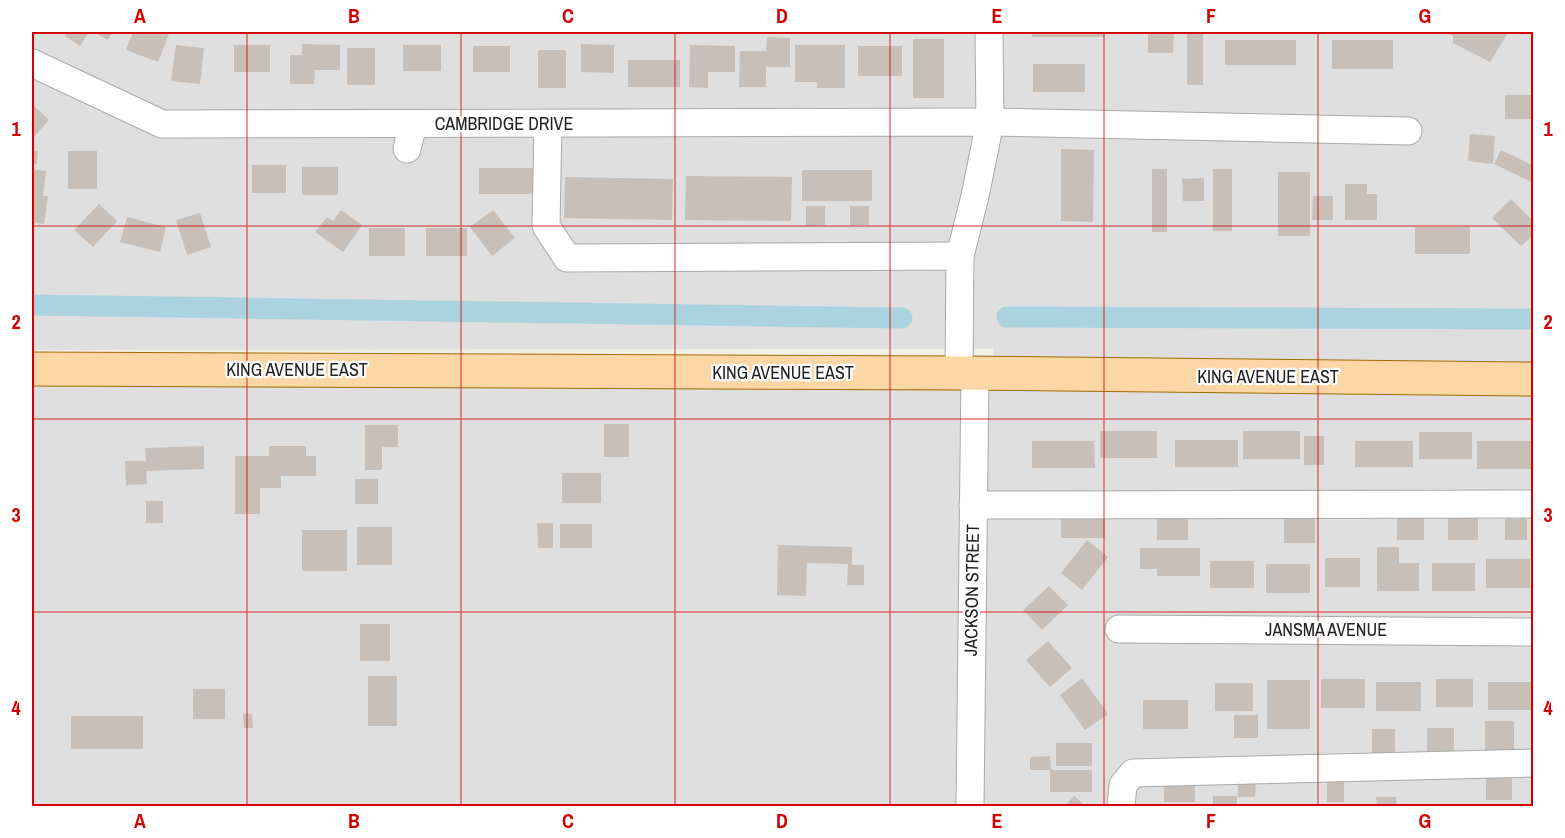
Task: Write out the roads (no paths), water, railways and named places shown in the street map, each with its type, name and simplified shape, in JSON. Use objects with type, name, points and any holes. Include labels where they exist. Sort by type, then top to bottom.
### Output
[{"type":"main road","name":"KING AVENUE EAST","points":[[32,369],[1533,379]]},
{"type":"street","name":"JACKSON STREET","points":[[970,807],[973,505],[960,256],[990,122],[989,32]]},
{"type":"street","name":"CAMBRIDGE DRIVE","points":[[32,63],[159,135],[410,137],[548,124],[990,122],[1408,131]]},
{"type":"street","points":[[548,124],[546,226],[567,258],[960,256]]},
{"type":"street","points":[[973,505],[1533,504]]},
{"type":"street","name":"JANSMA AVENUE","points":[[1119,629],[1533,632]]},
{"type":"street","points":[[1121,807],[1123,786],[1133,773],[1533,763]]},
{"type":"waterway","points":[[32,305],[902,318]]},
{"type":"waterway","points":[[1007,317],[1534,319]]}]
